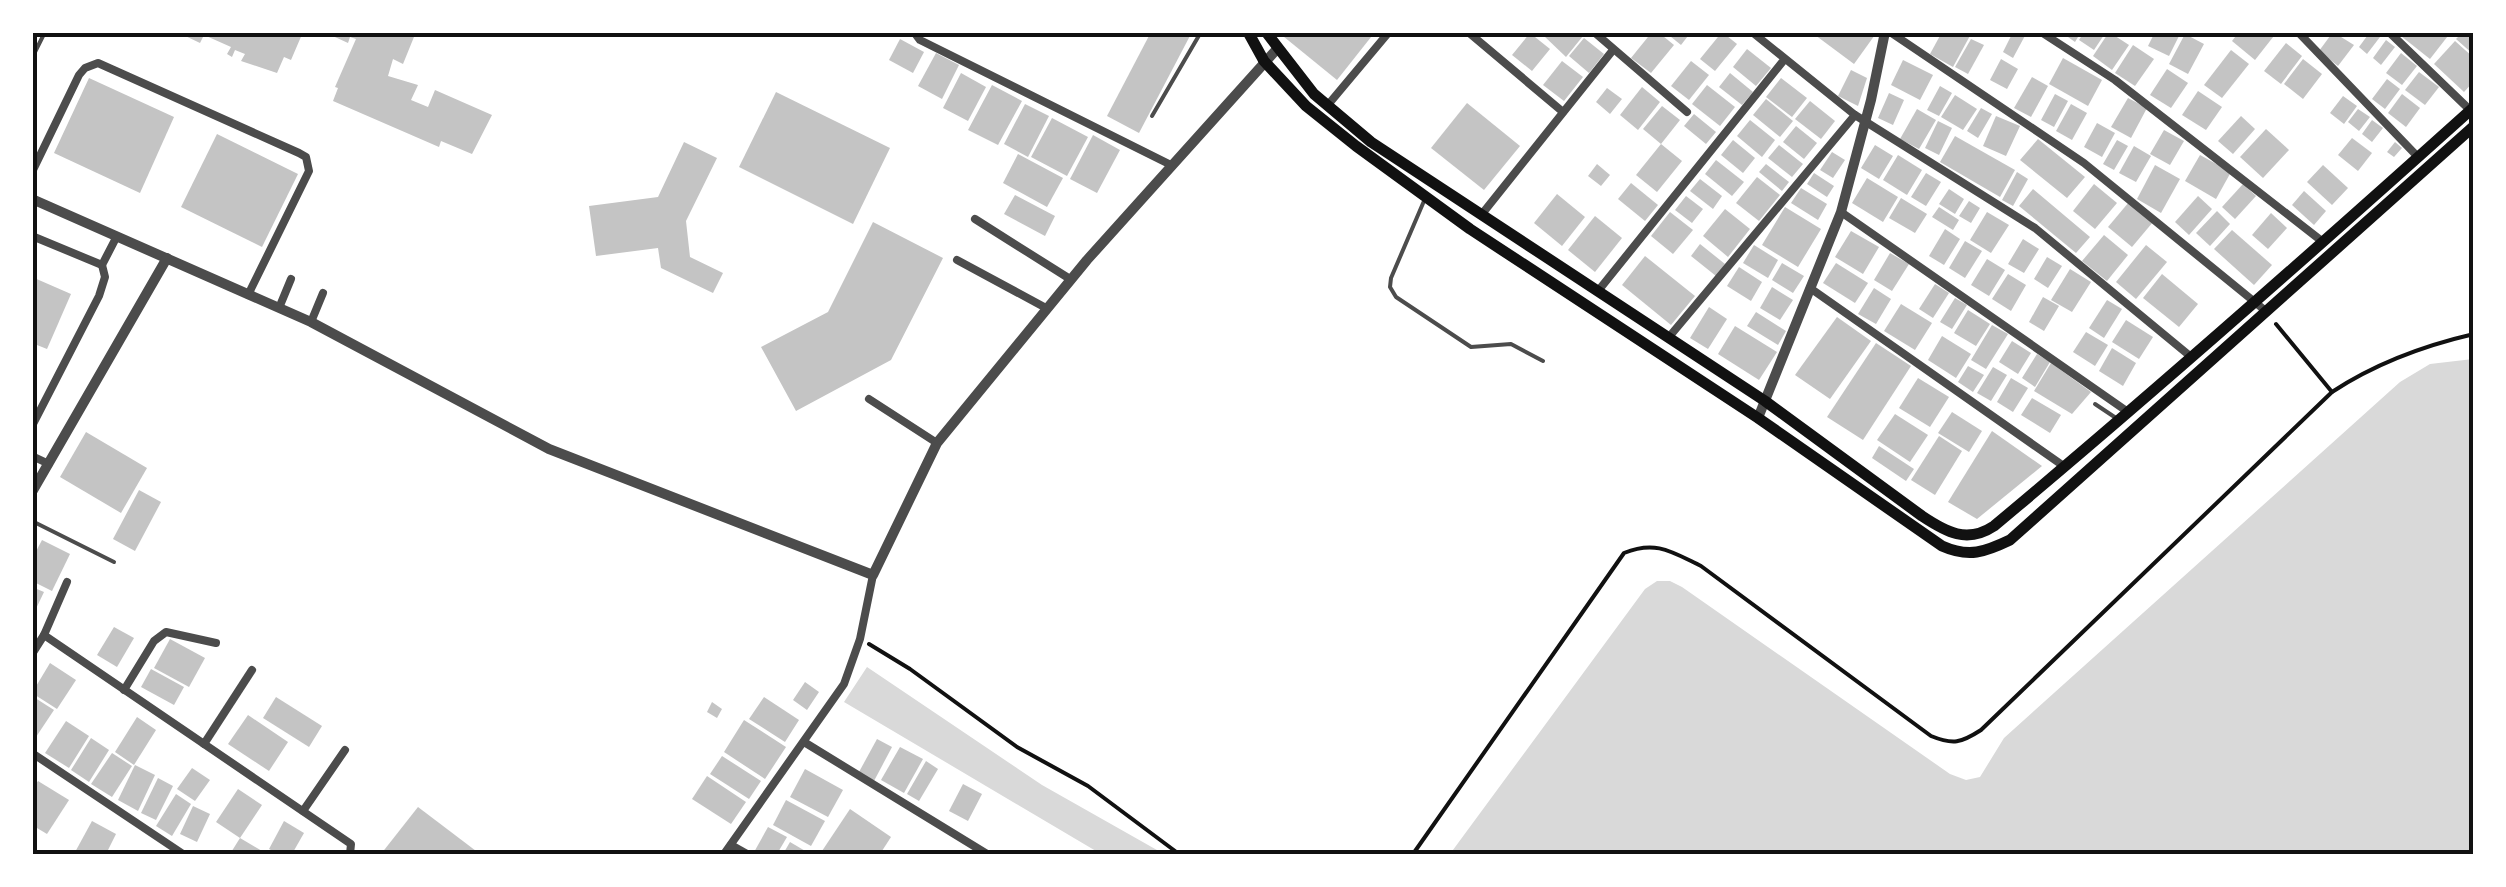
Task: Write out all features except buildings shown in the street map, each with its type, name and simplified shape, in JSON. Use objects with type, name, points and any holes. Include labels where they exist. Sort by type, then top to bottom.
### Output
[{"type":"main road","points":[[1248,32],[1264,60],[1306,106],[1426,197],[1942,546],[1974,554],[2010,540],[2474,126]]},
{"type":"main road","points":[[1266,32],[1327,106],[1371,142],[1765,401],[1922,516],[1953,534],[1982,534],[2065,467],[2256,303],[2472,109]]},
{"type":"street","points":[[914,32],[920,40],[1170,165]]},
{"type":"street","points":[[1327,106],[1389,32]]},
{"type":"street","points":[[1468,32],[1563,112]]},
{"type":"street","points":[[1594,32],[1687,112]]},
{"type":"street","points":[[1752,32],[1860,118],[2035,228],[2190,356]]},
{"type":"street","points":[[1758,418],[1840,212],[1860,118],[1888,32],[2084,163],[2267,312]]},
{"type":"street","points":[[2041,32],[2115,80],[2323,242]]},
{"type":"street","points":[[2298,32],[2417,156]]},
{"type":"street","points":[[2388,32],[2472,109]]},
{"type":"street","points":[[724,854],[844,684],[860,639],[873,575],[937,443],[1070,280],[1277,48]]},
{"type":"street","points":[[1482,214],[1613,50]]},
{"type":"street","points":[[1598,291],[1784,60]]},
{"type":"street","points":[[32,172],[78,75],[98,64],[300,153],[306,157],[309,170],[248,295]]},
{"type":"street","points":[[1669,338],[1860,118]]},
{"type":"street","points":[[33,199],[310,322],[549,448],[873,575]]},
{"type":"street","points":[[1840,212],[2125,417]]},
{"type":"street","points":[[975,219],[1070,280]]},
{"type":"street","points":[[32,236],[102,265]]},
{"type":"street","points":[[32,426],[99,296],[105,277],[102,265],[116,236]]},
{"type":"street","points":[[32,492],[167,258]]},
{"type":"street","points":[[956,260],[1046,308]]},
{"type":"street","points":[[278,308],[291,280]]},
{"type":"street","points":[[1810,288],[2065,467]]},
{"type":"street","points":[[310,322],[323,294]]},
{"type":"street","points":[[869,399],[937,443]]},
{"type":"street","points":[[32,456],[49,464]]},
{"type":"street","points":[[32,654],[67,582]]},
{"type":"street","points":[[124,690],[154,642],[166,632],[216,642]]},
{"type":"street","points":[[44,635],[352,844],[350,854]]},
{"type":"street","points":[[204,744],[252,670]]},
{"type":"street","points":[[804,742],[987,854]]},
{"type":"street","points":[[303,811],[345,750]]},
{"type":"street","points":[[32,753],[183,854]]},
{"type":"street","points":[[731,845],[747,854]]},
{"type":"lane","points":[[33,56],[46,32]]},
{"type":"lane","points":[[1152,116],[1201,32]]},
{"type":"lane","points":[[1426,197],[1392,278],[1390,286],[1396,297],[1471,346],[1511,344],[1543,361]]},
{"type":"lane","points":[[2095,404],[2125,417]]},
{"type":"lane","points":[[32,521],[114,562]]},
{"type":"path","points":[[2267,312],[2332,392]]},
{"type":"path","points":[[1413,854],[1624,553],[1644,545],[1667,550],[1702,566],[1930,736],[1950,744],[1960,743],[1981,730],[2332,392],[2368,369],[2430,344],[2474,334]]},
{"type":"path","points":[[860,639],[910,669],[1018,747],[1088,786],[1180,854]]},
{"type":"shaded area","points":[[2473,359],[2473,854],[1450,854],[1645,589],[1657,581],[1670,581],[1682,587],[1950,774],[1966,780],[1980,777],[2004,738],[2400,382],[2430,364]]},
{"type":"shaded area","points":[[867,667],[1042,785],[1164,854],[1101,854],[844,702]]}]
